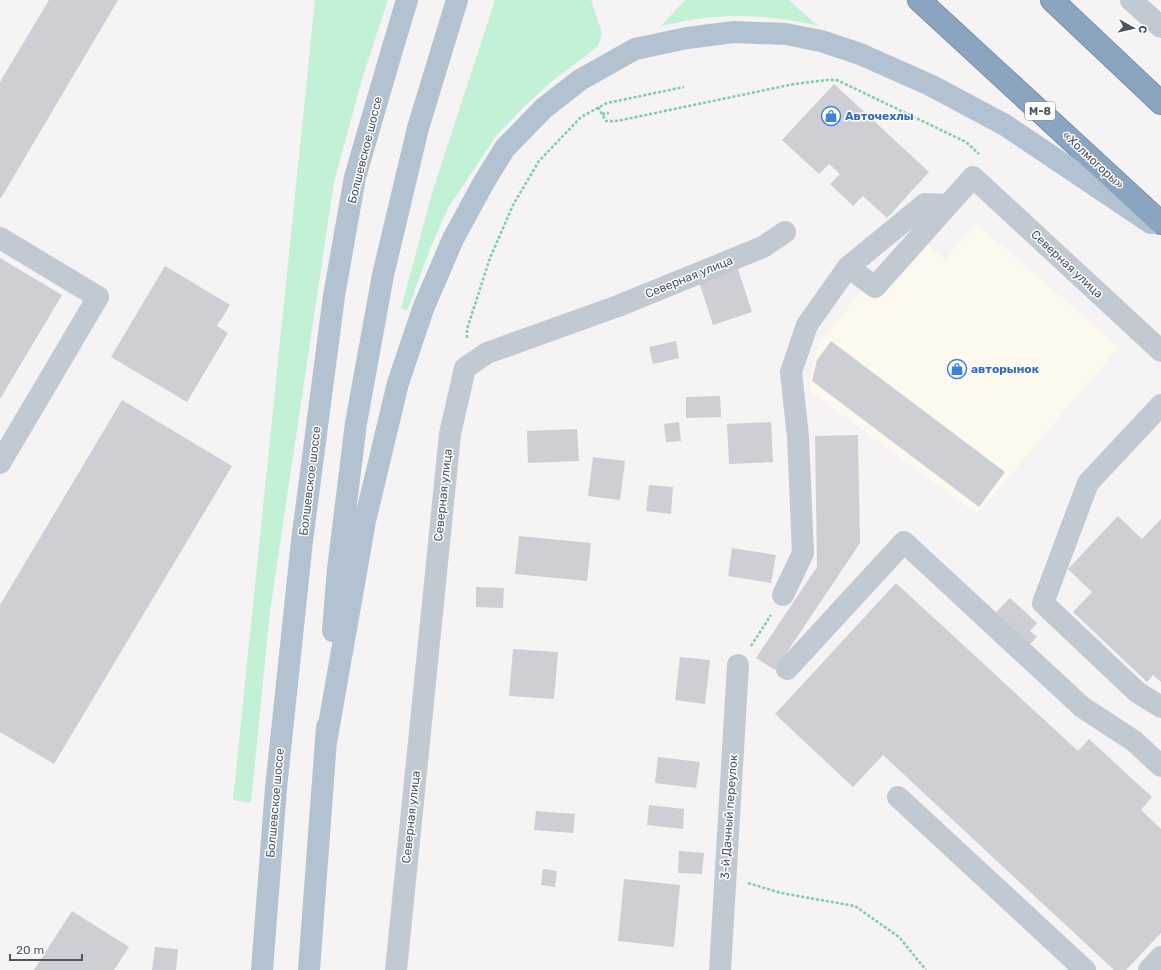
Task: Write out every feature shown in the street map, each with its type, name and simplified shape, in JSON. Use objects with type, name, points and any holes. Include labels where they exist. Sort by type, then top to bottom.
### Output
[{"type":"highway","name":"«Холмогоры»","points":[[919,0],[1161,222]]},
{"type":"highway","points":[[1052,0],[1161,103]]},
{"type":"main road","name":"Болшевское шоссе","points":[[262,970],[276,788],[301,549],[334,296],[356,176],[407,0]]},
{"type":"main road","points":[[310,970],[338,569],[356,424],[383,275],[418,128],[457,0]]},
{"type":"main road","points":[[326,742],[365,521],[398,382],[423,309],[453,239],[484,182],[505,148],[544,108],[580,80],[636,49],[687,38],[734,32],[786,34],[821,41],[860,54],[930,85],[1005,126],[1161,229]]},
{"type":"street","points":[[1130,0],[1161,27]]},
{"type":"street","name":"Северная улица","points":[[948,205],[973,178],[1161,351]]},
{"type":"street","points":[[783,595],[802,553],[798,437],[791,372],[807,325],[848,267],[925,204],[948,205]]},
{"type":"street","points":[[848,267],[875,287],[948,205]]},
{"type":"street","name":"Северная улица","points":[[396,970],[450,434],[465,368],[487,353],[618,306],[763,247],[785,232]]},
{"type":"street","points":[[0,238],[98,297],[0,463]]},
{"type":"street","points":[[1161,405],[1088,483],[1043,602],[1137,692],[1161,707]]},
{"type":"street","points":[[787,669],[904,542],[1082,707],[1134,741],[1161,766]]},
{"type":"street","name":"3-й Дачный переулок","points":[[720,970],[738,665]]},
{"type":"street","points":[[898,796],[1085,970]]},
{"type":"street","points":[[1149,970],[1161,957]]},
{"type":"path","points":[[598,108],[606,122],[617,121],[794,84],[837,80],[966,142],[983,158]]},
{"type":"path","points":[[465,368],[467,329],[490,258],[513,205],[539,161],[581,117],[607,102],[684,87]]},
{"type":"path","points":[[602,114],[609,113]]},
{"type":"path","points":[[738,665],[783,595]]},
{"type":"path","points":[[725,875],[781,893],[855,906],[899,937],[926,970]]},
{"type":"shaded area","name":"авторынок","points":[[976,223],[1119,347],[977,514],[808,390],[818,344],[912,231],[945,260]]},
{"type":"green space","points":[[315,0],[388,0],[362,79],[334,182],[270,611],[251,803],[233,800]]},
{"type":"green space","points":[[495,0],[591,0],[602,33],[598,46],[552,81],[496,136],[448,208],[430,249],[407,311],[401,308],[433,190]]},
{"type":"green space","points":[[685,0],[789,0],[818,26],[758,16],[727,16],[692,20],[661,26]]},
{"type":"building","points":[[49,0],[118,0],[1,198],[0,82]]},
{"type":"building","points":[[834,84],[929,172],[887,218],[863,196],[853,206],[830,184],[840,174],[829,164],[819,174],[782,140]]},
{"type":"building","points":[[0,258],[62,295],[0,399]]},
{"type":"building","points":[[165,266],[230,305],[217,326],[228,333],[187,402],[111,357]]},
{"type":"building","points":[[738,269],[752,312],[713,325],[699,282]]},
{"type":"building","points":[[676,341],[679,358],[653,364],[649,347]]},
{"type":"building","points":[[831,341],[1005,472],[979,507],[812,381],[817,360]]},
{"type":"building","points":[[720,396],[721,417],[686,418],[686,397]]},
{"type":"building","points":[[122,400],[232,466],[54,764],[0,732],[0,605]]},
{"type":"building","points":[[679,422],[681,441],[666,442],[664,424]]},
{"type":"building","points":[[771,422],[773,462],[729,464],[727,424]]},
{"type":"building","points":[[577,429],[579,461],[528,463],[527,431]]},
{"type":"building","points":[[858,435],[860,543],[775,670],[756,658],[817,567],[815,436]]},
{"type":"building","points":[[593,457],[625,461],[620,500],[588,496]]},
{"type":"building","points":[[649,485],[673,487],[671,514],[646,511]]},
{"type":"building","points":[[1118,516],[1142,539],[1161,519],[1161,682],[1153,675],[1147,682],[1073,612],[1092,592],[1068,569]]},
{"type":"building","points":[[519,536],[591,543],[587,581],[515,574]]},
{"type":"building","points":[[732,548],[776,555],[771,583],[728,576]]},
{"type":"building","points":[[896,583],[1078,751],[1089,739],[1152,797],[1141,810],[1161,829],[1161,933],[1126,970],[1114,970],[883,755],[853,787],[775,714]]},
{"type":"building","points":[[476,587],[504,588],[503,608],[476,607]]},
{"type":"building","points":[[1010,598],[1037,623],[1030,631],[1037,637],[1027,647],[993,615]]},
{"type":"building","points":[[513,649],[558,652],[554,699],[509,696]]},
{"type":"building","points":[[680,657],[710,660],[705,704],[675,700]]},
{"type":"building","points":[[658,757],[700,762],[696,788],[655,783]]},
{"type":"building","points":[[649,805],[684,809],[683,829],[647,825]]},
{"type":"building","points":[[536,811],[575,814],[573,833],[534,830]]},
{"type":"building","points":[[679,851],[704,853],[702,874],[678,873]]},
{"type":"building","points":[[543,869],[557,871],[555,887],[541,885]]},
{"type":"building","points":[[624,879],[680,885],[674,947],[618,941]]},
{"type":"building","points":[[72,911],[129,947],[114,970],[34,970]]},
{"type":"building","points":[[155,947],[178,949],[176,970],[152,970]]},
{"type":"place","name":"Авточехлы","points":[[831,116]]},
{"type":"place","name":"авторынок","points":[[957,369]]}]
